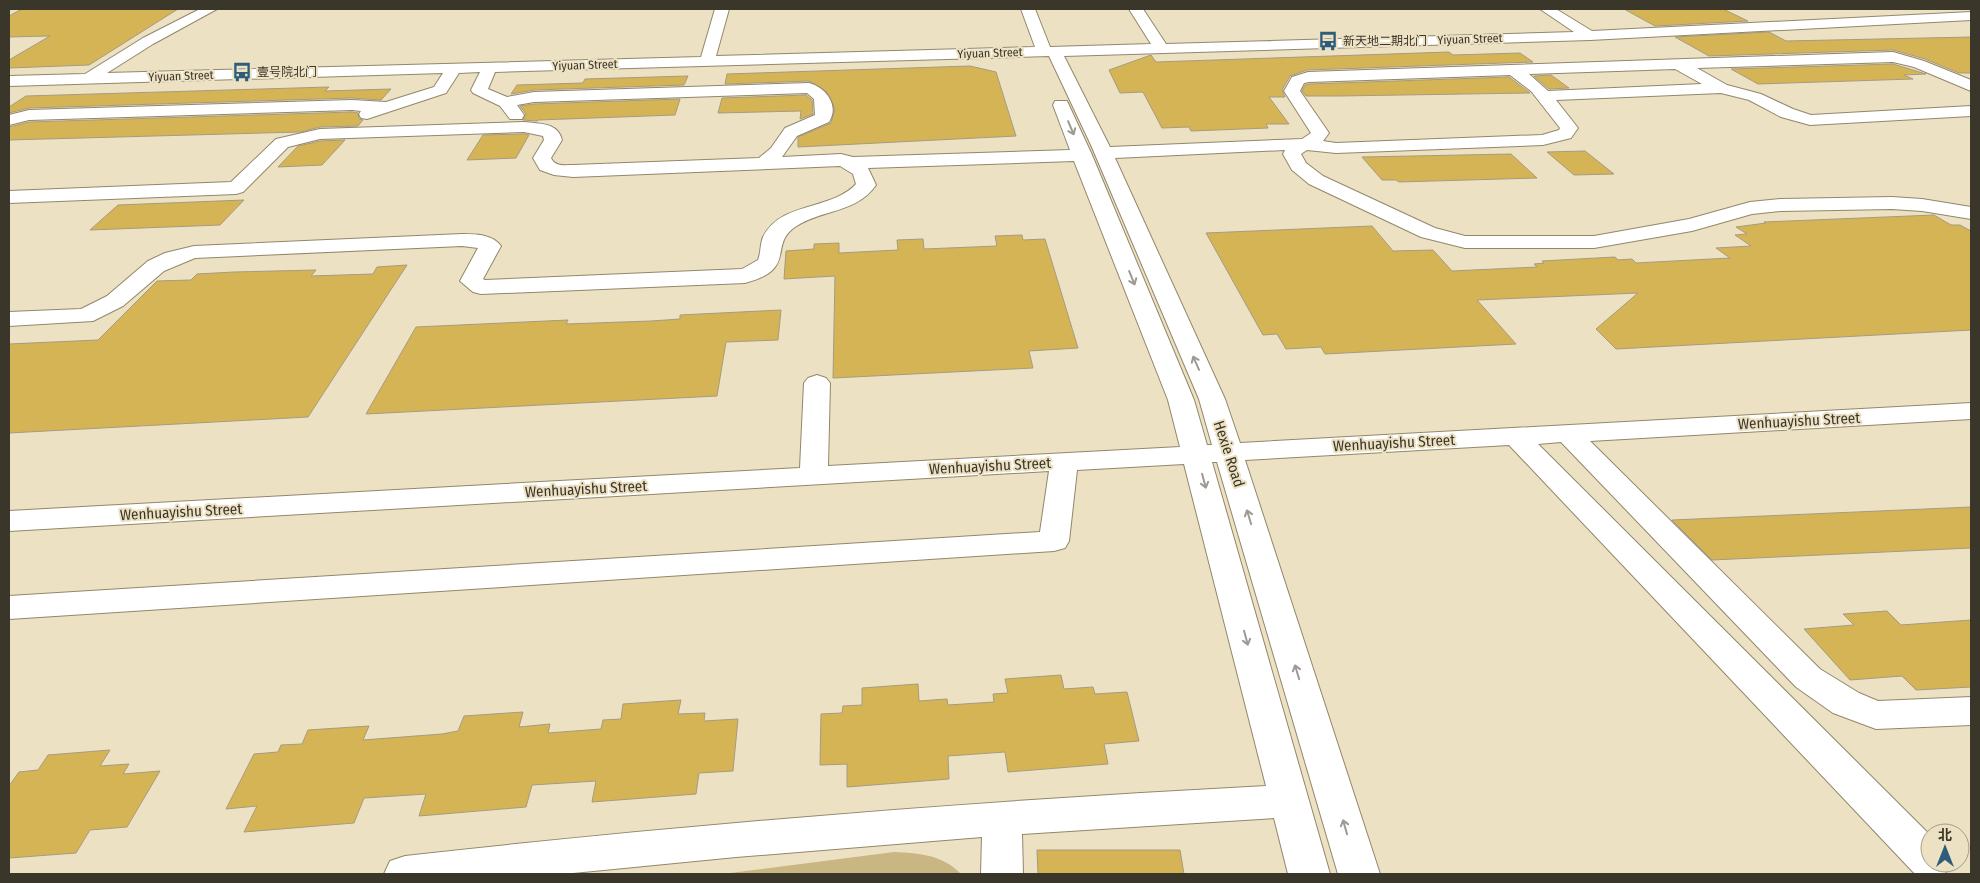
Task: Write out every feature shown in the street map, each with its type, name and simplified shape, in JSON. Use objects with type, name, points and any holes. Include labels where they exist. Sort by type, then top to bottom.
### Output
[{"type":"street","points":[[87,79],[148,41],[210,9]]},
{"type":"street","points":[[707,61],[722,9]]},
{"type":"street","name":"Hexie Road","points":[[1028,9],[1045,51],[1096,161],[1212,399],[1358,874]]},
{"type":"street","points":[[1136,9],[1161,48]]},
{"type":"street","points":[[1547,9],[1591,46],[1629,66]]},
{"type":"street","points":[[1957,9],[1971,15]]},
{"type":"street","points":[[1786,11],[1832,24]]},
{"type":"street","points":[[1591,46],[1832,24],[1971,15]]},
{"type":"street","points":[[1546,37],[1565,53],[1568,60],[1565,68]]},
{"type":"street","name":"Yiyuan Street","points":[[9,81],[1546,37],[1564,37],[1591,46]]},
{"type":"street","points":[[1299,152],[1320,133],[1292,94],[1298,80],[1308,76],[1893,57],[1919,64],[1971,86]]},
{"type":"street","points":[[1678,64],[1721,88],[1755,97],[1787,113],[1810,120],[1971,112]]},
{"type":"street","points":[[490,67],[479,90],[486,95],[506,102],[534,97],[809,88],[820,93],[823,98],[823,118],[791,132],[777,152],[764,163]]},
{"type":"street","points":[[9,197],[236,188],[282,143],[320,134],[384,107],[440,90],[455,68]]},
{"type":"street","points":[[858,171],[1299,152],[1336,148],[1554,138],[1565,134],[1569,128],[1544,96],[1514,70]]},
{"type":"street","points":[[1544,96],[1721,88]]},
{"type":"street","points":[[506,102],[524,127]]},
{"type":"street","points":[[9,120],[39,115],[352,104],[384,107]]},
{"type":"street","points":[[9,319],[85,316],[115,302],[156,266],[173,258],[194,252],[462,240],[480,241],[490,246],[471,281],[481,287],[745,276],[761,269],[770,261],[773,237],[784,225],[802,216],[854,198],[866,185],[858,171],[841,160],[573,171],[549,169],[543,164],[542,158],[553,140],[552,135],[547,130],[524,127],[320,134]]},
{"type":"street","points":[[1299,152],[1316,180],[1407,224],[1443,238],[1465,242],[1594,242],[1692,225],[1750,208],[1781,205],[1922,204],[1971,213]]},
{"type":"street","name":"Hexie Road","points":[[1096,161],[1181,400],[1309,874]]},
{"type":"street","points":[[814,476],[818,383]]},
{"type":"street","name":"Wenhuayishu Street","points":[[9,522],[1971,411]]},
{"type":"street","points":[[1568,434],[1808,678],[1846,703],[1876,715],[1889,716],[1971,711]]},
{"type":"street","points":[[1516,437],[1920,853]]},
{"type":"street","points":[[9,608],[1054,541],[1064,462]]},
{"type":"street","points":[[405,874],[531,859],[1002,818],[1075,812],[1290,801]]},
{"type":"street","points":[[1002,818],[1002,874]]},
{"type":"shaded area","points":[[894,852],[930,856],[946,863],[961,874],[722,874]]},
{"type":"building","points":[[22,9],[178,9],[89,65],[9,68],[9,60],[50,36],[9,37],[9,16]]},
{"type":"building","points":[[1624,9],[1723,9],[1748,21],[1655,26]]},
{"type":"building","points":[[1769,32],[1786,41],[1971,37],[1971,73],[1959,73],[1925,59],[1893,50],[1709,56],[1675,37]]},
{"type":"building","points":[[1449,52],[1453,55],[1520,53],[1533,62],[1307,70],[1290,76],[1282,90],[1285,97],[1269,97],[1289,124],[1266,124],[1268,128],[1191,131],[1189,127],[1162,128],[1143,92],[1120,93],[1109,70],[1151,55],[1156,62]]},
{"type":"building","points":[[1893,64],[1926,74],[1904,75],[1913,79],[1758,84],[1731,69]]},
{"type":"building","points":[[970,66],[996,72],[1016,136],[798,147],[798,137],[831,123],[835,109],[826,91],[809,81],[725,84],[727,74]]},
{"type":"building","points":[[1551,75],[1569,88],[1549,89],[1534,76]]},
{"type":"building","points":[[688,76],[684,85],[534,90],[511,94],[517,85],[583,83],[585,79]]},
{"type":"building","points":[[1509,77],[1530,93],[1306,96],[1302,91],[1305,85],[1309,84]]},
{"type":"building","points":[[329,87],[325,91],[391,89],[381,100],[352,98],[29,108],[9,113],[9,107],[26,96]]},
{"type":"building","points":[[806,95],[812,100],[813,114],[800,119],[801,111],[718,113],[722,98]]},
{"type":"building","points":[[680,99],[675,115],[537,121],[523,120],[526,114],[520,106],[534,104]]},
{"type":"building","points":[[358,113],[359,119],[363,120],[358,126],[320,127],[300,132],[9,140],[9,127],[29,122]]},
{"type":"building","points":[[483,135],[529,135],[516,158],[467,160]]},
{"type":"building","points":[[345,140],[322,165],[278,167],[298,146],[320,141]]},
{"type":"building","points":[[1585,151],[1614,174],[1574,175],[1547,152]]},
{"type":"building","points":[[1511,154],[1537,178],[1399,182],[1396,180],[1382,180],[1362,157]]},
{"type":"building","points":[[244,200],[220,225],[90,230],[118,205]]},
{"type":"building","points":[[1934,215],[1951,225],[1960,225],[1971,231],[1971,330],[1616,349],[1596,329],[1638,293],[1477,300],[1516,344],[1325,354],[1321,347],[1286,349],[1277,334],[1263,335],[1206,233],[1372,226],[1393,251],[1433,250],[1452,271],[1537,267],[1534,264],[1544,263],[1542,261],[1615,257],[1618,260],[1632,259],[1636,263],[1730,258],[1716,248],[1751,246],[1735,235],[1747,234],[1736,227],[1766,223],[1764,222]]},
{"type":"building","points":[[1022,235],[1023,240],[1045,239],[1078,348],[1029,351],[1033,368],[833,378],[835,276],[784,279],[786,251],[814,249],[814,244],[839,243],[839,253],[898,250],[897,240],[923,239],[924,249],[997,246],[995,236]]},
{"type":"building","points":[[407,265],[308,417],[9,433],[9,344],[98,340],[157,281],[191,280],[197,274],[234,272],[316,270],[311,276],[373,274],[377,267]]},
{"type":"building","points":[[781,310],[778,340],[726,342],[717,396],[366,414],[416,327],[568,320],[566,324],[651,321],[680,319],[680,315]]},
{"type":"building","points":[[1971,507],[1971,548],[1712,560],[1672,520]]},
{"type":"building","points":[[1887,611],[1901,625],[1971,620],[1971,687],[1916,690],[1902,676],[1850,680],[1804,629],[1854,625],[1843,614]]},
{"type":"building","points":[[1061,675],[1064,689],[1093,687],[1095,694],[1127,692],[1139,741],[1104,744],[1108,764],[1008,772],[1005,752],[948,756],[949,779],[847,787],[847,764],[820,765],[821,714],[842,713],[843,706],[862,705],[862,688],[918,684],[919,701],[947,699],[948,705],[994,702],[993,694],[1008,693],[1005,679]]},
{"type":"building","points":[[681,700],[678,714],[705,713],[704,721],[738,719],[733,771],[699,773],[696,794],[592,802],[596,781],[532,785],[526,807],[419,816],[426,794],[364,798],[354,823],[244,832],[257,806],[226,809],[254,754],[278,752],[281,745],[302,744],[308,730],[369,726],[363,740],[442,734],[458,731],[464,716],[523,712],[519,727],[550,724],[548,733],[601,729],[603,720],[621,719],[623,704]]},
{"type":"building","points":[[110,750],[100,766],[129,764],[123,774],[160,771],[127,827],[90,830],[76,853],[9,858],[9,786],[19,772],[38,770],[48,755]]},
{"type":"building","points":[[1037,850],[1180,850],[1184,874],[1038,874]]},
{"type":"place","name":"新天地二期北门","points":[[1328,41]]},
{"type":"place","name":"壹号院北门","points":[[242,72]]}]
